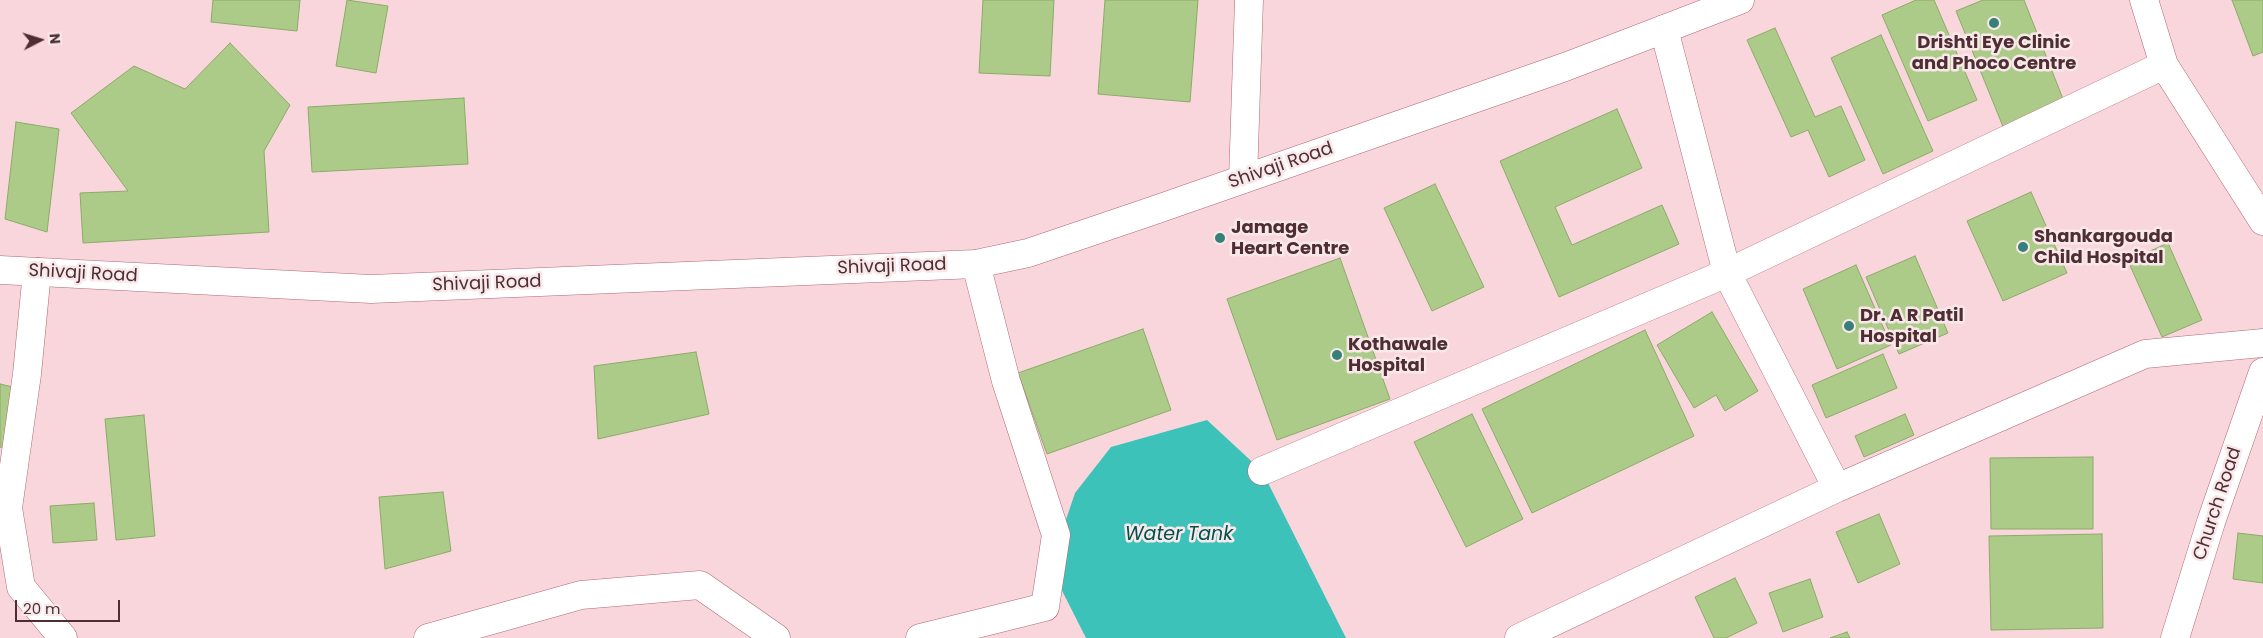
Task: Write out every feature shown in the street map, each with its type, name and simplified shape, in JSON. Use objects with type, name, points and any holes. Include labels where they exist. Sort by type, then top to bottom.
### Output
[{"type":"street","points":[[1243,179],[1249,0]]},
{"type":"street","name":"Shivaji Road","points":[[0,270],[371,289],[976,264],[1028,253],[1243,179],[1565,67],[1740,0]]},
{"type":"street","points":[[2144,0],[2164,66],[2263,221]]},
{"type":"street","points":[[1664,30],[1728,273],[1837,488]]},
{"type":"street","points":[[1262,471],[1728,273],[2164,66]]},
{"type":"street","points":[[920,638],[1045,606],[1056,535],[1006,381],[976,264]]},
{"type":"street","points":[[37,272],[27,374],[4,508],[21,587],[63,638]]},
{"type":"street","points":[[1518,638],[1837,488],[2145,354],[2263,343]]},
{"type":"street","name":"Church Road","points":[[2175,638],[2210,522],[2263,372]]},
{"type":"street","points":[[428,638],[581,595],[700,585],[776,638]]},
{"type":"water","name":"Water Tank","points":[[1207,420],[1262,471],[1346,638],[1086,638],[1050,567],[1075,493],[1111,447]]},
{"type":"building","points":[[213,0],[300,0],[297,31],[211,22]]},
{"type":"building","points":[[347,0],[388,6],[376,73],[336,66]]},
{"type":"building","points":[[983,0],[1054,0],[1050,76],[979,73]]},
{"type":"building","points":[[1105,0],[1198,0],[1190,102],[1098,94]]},
{"type":"building","points":[[1916,0],[1934,0],[1977,100],[1928,121],[1882,15]]},
{"type":"building","points":[[1983,0],[2024,0],[2065,104],[2004,129],[1956,11]]},
{"type":"building","points":[[2232,0],[2263,0],[2263,52],[2253,56]]},
{"type":"building","points":[[1775,28],[1815,117],[1841,106],[1865,160],[1829,177],[1808,130],[1791,137],[1747,40]]},
{"type":"building","points":[[1881,35],[1933,151],[1883,174],[1831,58]]},
{"type":"building","points":[[230,43],[290,105],[264,151],[269,232],[83,243],[80,193],[128,191],[71,113],[134,66],[185,89]]},
{"type":"building","points":[[464,98],[468,164],[312,172],[308,107]]},
{"type":"building","points":[[1617,109],[1642,168],[1555,207],[1572,245],[1662,205],[1679,244],[1559,297],[1500,161]]},
{"type":"building","points":[[16,122],[59,129],[47,232],[5,219]]},
{"type":"building","points":[[1435,184],[1484,287],[1432,311],[1384,208]]},
{"type":"building","points":[[2031,192],[2067,273],[2003,301],[1967,221]]},
{"type":"building","points":[[2168,243],[2202,320],[2162,337],[2128,261]]},
{"type":"building","points":[[1915,256],[1948,333],[1899,354],[1866,277]]},
{"type":"building","points":[[1340,258],[1390,399],[1277,440],[1227,299]]},
{"type":"building","points":[[1856,265],[1891,345],[1837,369],[1803,289]]},
{"type":"building","points":[[1712,312],[1758,391],[1725,411],[1716,395],[1694,408],[1657,345]]},
{"type":"building","points":[[1143,329],[1171,410],[1047,454],[1018,373]]},
{"type":"building","points":[[1645,330],[1694,436],[1532,513],[1482,409]]},
{"type":"building","points":[[696,352],[709,414],[598,439],[594,366]]},
{"type":"building","points":[[1883,354],[1897,388],[1826,418],[1812,385]]},
{"type":"building","points":[[0,384],[17,388],[4,448],[0,447]]},
{"type":"building","points":[[1472,414],[1523,519],[1466,547],[1414,442]]},
{"type":"building","points":[[1905,414],[1914,435],[1864,457],[1855,436]]},
{"type":"building","points":[[144,415],[155,536],[116,540],[105,419]]},
{"type":"building","points":[[2093,457],[2093,529],[1991,529],[1990,458]]},
{"type":"building","points":[[443,492],[451,551],[385,569],[379,497]]},
{"type":"building","points":[[94,503],[97,540],[53,543],[50,506]]},
{"type":"building","points":[[1879,514],[1900,564],[1858,583],[1836,532]]},
{"type":"building","points":[[2238,533],[2263,536],[2263,583],[2233,579]]},
{"type":"building","points":[[2102,534],[2103,628],[1991,630],[1989,536]]},
{"type":"building","points":[[1735,578],[1757,623],[1726,638],[1714,638],[1695,597]]},
{"type":"building","points":[[1810,579],[1823,617],[1783,632],[1769,593]]},
{"type":"building","points":[[1847,632],[1850,638],[1830,638]]},
{"type":"place","name":"Drishti Eye Clinic and Phoco Centre","points":[[1994,23]]},
{"type":"place","name":"Jamage Heart Centre","points":[[1220,238]]},
{"type":"place","name":"Shankargouda Child Hospital","points":[[2023,247]]},
{"type":"place","name":"Dr. A R Patil Hospital","points":[[1849,326]]},
{"type":"place","name":"Kothawale Hospital","points":[[1337,355]]}]
